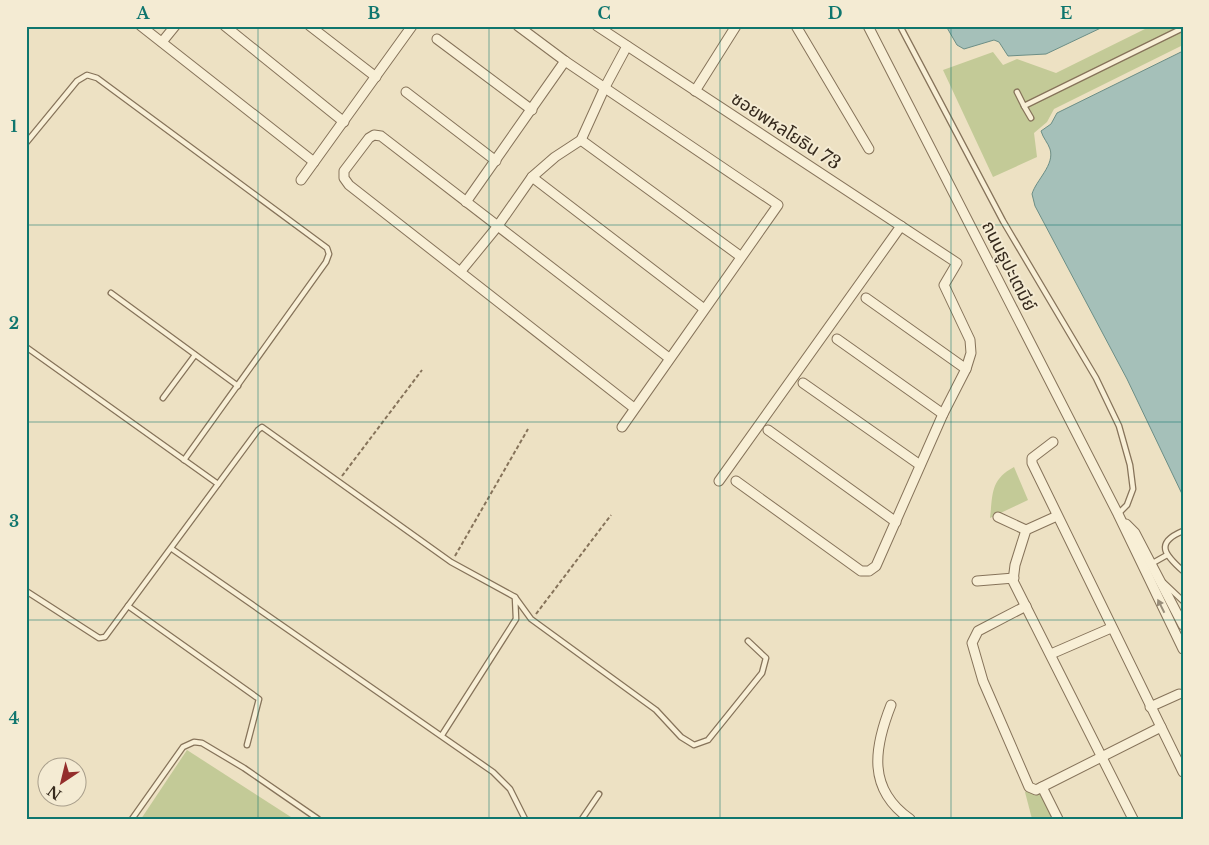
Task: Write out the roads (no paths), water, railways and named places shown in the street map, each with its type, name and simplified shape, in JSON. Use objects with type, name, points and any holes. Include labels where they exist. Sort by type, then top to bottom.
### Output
[{"type":"street","points":[[141,26],[314,162]]},
{"type":"street","points":[[162,42],[175,26]]},
{"type":"street","points":[[225,26],[344,122]]},
{"type":"street","points":[[310,26],[376,77]]},
{"type":"street","points":[[301,180],[412,26]]},
{"type":"street","points":[[518,26],[565,61],[778,205],[703,308],[622,427]]},
{"type":"street","name":"ซอยพหลโยธิน 73","points":[[597,26],[957,263],[944,285],[970,340],[970,353],[966,369]]},
{"type":"street","points":[[695,91],[736,26]]},
{"type":"street","points":[[796,26],[869,148]]},
{"type":"street","name":"ถนนธูปะเตมีย์","points":[[868,26],[1120,517],[1183,649]]},
{"type":"street","points":[[437,39],[532,110]]},
{"type":"street","points":[[461,271],[497,227],[532,176],[555,157],[581,140],[605,87],[627,46]]},
{"type":"street","points":[[466,202],[565,61]]},
{"type":"street","points":[[406,92],[496,161]]},
{"type":"street","points":[[634,408],[461,271],[349,186],[344,178],[344,172],[369,138],[374,135],[381,136],[669,358]]},
{"type":"street","points":[[581,140],[740,256]]},
{"type":"street","points":[[532,176],[703,308]]},
{"type":"street","points":[[719,481],[901,226]]},
{"type":"street","points":[[736,481],[861,570],[869,571],[876,566],[943,414],[966,369],[866,298]]},
{"type":"street","points":[[837,339],[943,414]]},
{"type":"street","points":[[803,383],[920,466]]},
{"type":"street","points":[[768,430],[896,522]]},
{"type":"street","points":[[1052,442],[1032,458],[1032,463],[1183,772]]},
{"type":"street","points":[[1057,516],[1026,530],[1015,564],[1015,587],[1051,654],[1133,819]]},
{"type":"street","points":[[998,517],[1026,530]]},
{"type":"street","name":"ถนนธูปะเตมีย์","points":[[1120,517],[1136,533],[1150,564],[1183,625]]},
{"type":"street","points":[[977,581],[1014,578]]},
{"type":"street","points":[[1026,606],[978,631],[972,643],[982,681],[1027,784],[1036,790],[1161,727]]},
{"type":"street","points":[[1051,654],[1111,628]]},
{"type":"street","points":[[1150,707],[1179,694]]},
{"type":"street","points":[[892,705],[878,744],[880,780],[890,801],[910,819]]},
{"type":"street","points":[[1042,787],[1058,819]]},
{"type":"lane","points":[[900,26],[1003,221],[1096,378],[1116,419],[1130,465],[1133,490],[1120,517]]},
{"type":"lane","points":[[1024,106],[1183,28]]},
{"type":"lane","points":[[26,143],[77,81],[87,75],[97,78],[327,248],[329,254],[326,262],[184,460]]},
{"type":"lane","points":[[1017,92],[1031,118]]},
{"type":"lane","points":[[111,293],[238,386]]},
{"type":"lane","points":[[26,347],[218,484]]},
{"type":"lane","points":[[163,398],[195,355]]},
{"type":"lane","points":[[26,592],[99,638],[110,632],[262,427],[339,480],[451,562],[515,597],[531,620],[656,710],[681,737],[694,745],[708,740],[764,668],[766,658],[748,642]]},
{"type":"lane","points":[[1183,531],[1166,540],[1164,547],[1166,555],[1183,571]]},
{"type":"lane","points":[[172,549],[493,772],[510,789],[526,819]]},
{"type":"lane","points":[[1150,564],[1166,555]]},
{"type":"lane","points":[[1156,575],[1183,601]]},
{"type":"lane","points":[[442,736],[516,619],[515,597]]},
{"type":"lane","points":[[128,606],[259,699],[248,745]]},
{"type":"lane","points":[[132,819],[182,747],[194,742],[202,743],[244,768],[318,819]]},
{"type":"lane","points":[[582,819],[599,794]]},
{"type":"water","points":[[946,26],[1105,26],[1046,54],[1008,56],[999,42],[994,40],[964,49],[957,45]]},
{"type":"water","points":[[1183,51],[1183,496],[1127,379],[1035,206],[1032,194],[1048,167],[1051,155],[1041,131],[1051,124],[1057,113]]}]
